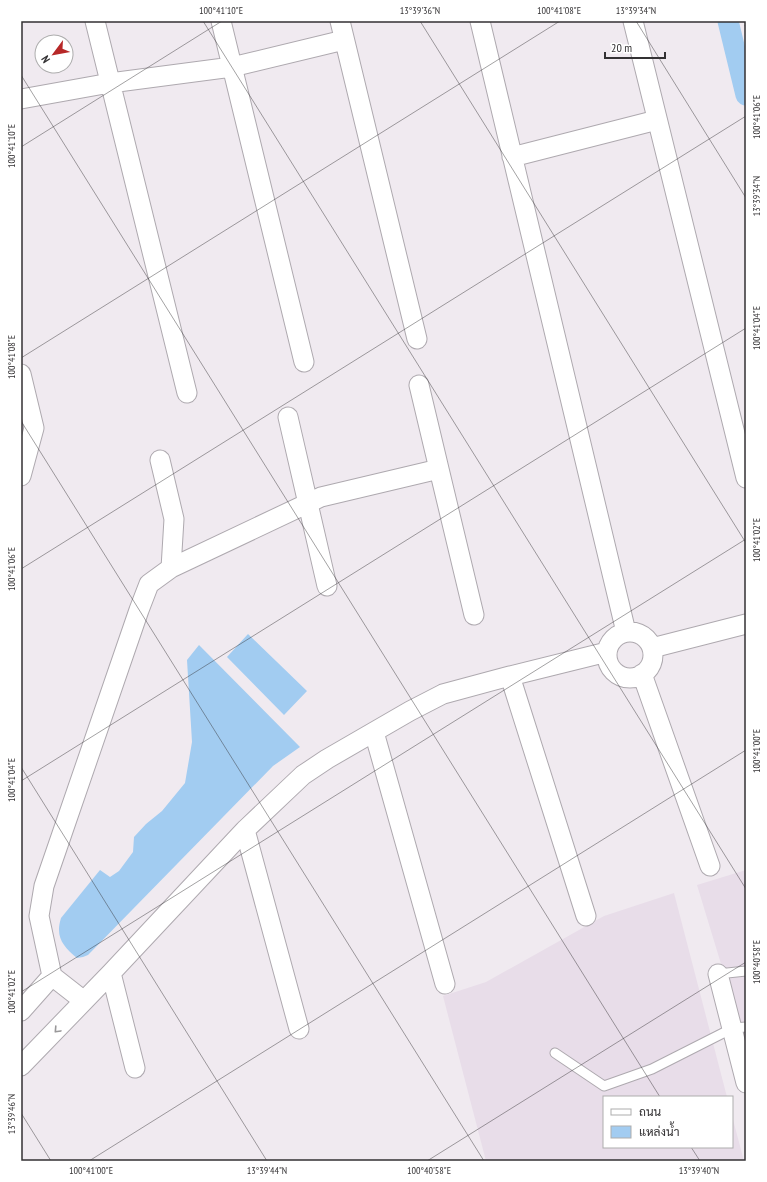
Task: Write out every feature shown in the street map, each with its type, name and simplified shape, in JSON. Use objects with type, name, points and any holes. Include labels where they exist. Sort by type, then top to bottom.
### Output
[{"type":"street","points":[[95,21],[187,393]]},
{"type":"street","points":[[220,21],[304,362]]},
{"type":"street","points":[[340,21],[417,339]]},
{"type":"street","points":[[480,21],[626,632]]},
{"type":"street","points":[[633,21],[746,478]]},
{"type":"street","points":[[21,99],[110,83],[232,66],[344,40]]},
{"type":"street","points":[[512,157],[657,120]]},
{"type":"street","points":[[21,374],[34,428],[21,476]]},
{"type":"street","points":[[419,385],[474,616]]},
{"type":"street","points":[[288,417],[327,586]]},
{"type":"street","points":[[160,460],[174,519],[171,568]]},
{"type":"street","points":[[84,1001],[52,976],[39,916],[44,886],[149,584],[171,568],[321,497],[438,469]]},
{"type":"street","points":[[652,648],[746,624]]},
{"type":"street","points":[[626,632],[632,632],[645,637],[652,648],[653,656],[648,669],[636,677],[628,678],[621,676],[610,667],[607,660],[607,652],[613,639],[619,634],[626,632]]},
{"type":"street","points":[[21,1066],[111,973],[245,830],[303,775],[327,759],[410,711],[443,694],[607,652]]},
{"type":"street","points":[[642,674],[710,866]]},
{"type":"street","points":[[510,676],[586,916]]},
{"type":"street","points":[[374,732],[445,984]]},
{"type":"street","points":[[245,830],[299,1029]]},
{"type":"street","points":[[111,973],[135,1068]]},
{"type":"street","points":[[718,974],[739,1028],[746,1083]]},
{"type":"street","points":[[21,1011],[52,976]]},
{"type":"lane","points":[[718,974],[746,971]]},
{"type":"lane","points":[[555,1053],[604,1086],[652,1069],[739,1028]]},
{"type":"path","points":[[745,21],[746,27]]},
{"type":"shaded area","points":[[746,870],[746,1046],[697,885]]},
{"type":"shaded area","points":[[674,893],[727,1096],[603,1096],[603,1148],[733,1148],[733,1120],[744,1161],[486,1161],[443,996],[486,982],[604,916]]},
{"type":"water","points":[[248,634],[307,691],[284,715],[227,657]]},
{"type":"water","points":[[199,645],[300,747],[273,766],[88,955],[77,958],[64,945],[60,936],[59,925],[61,918],[100,870],[110,877],[119,871],[133,852],[134,837],[146,824],[162,811],[185,783],[192,742],[187,660]]},
{"type":"waterway","points":[[728,21],[746,95]]}]
